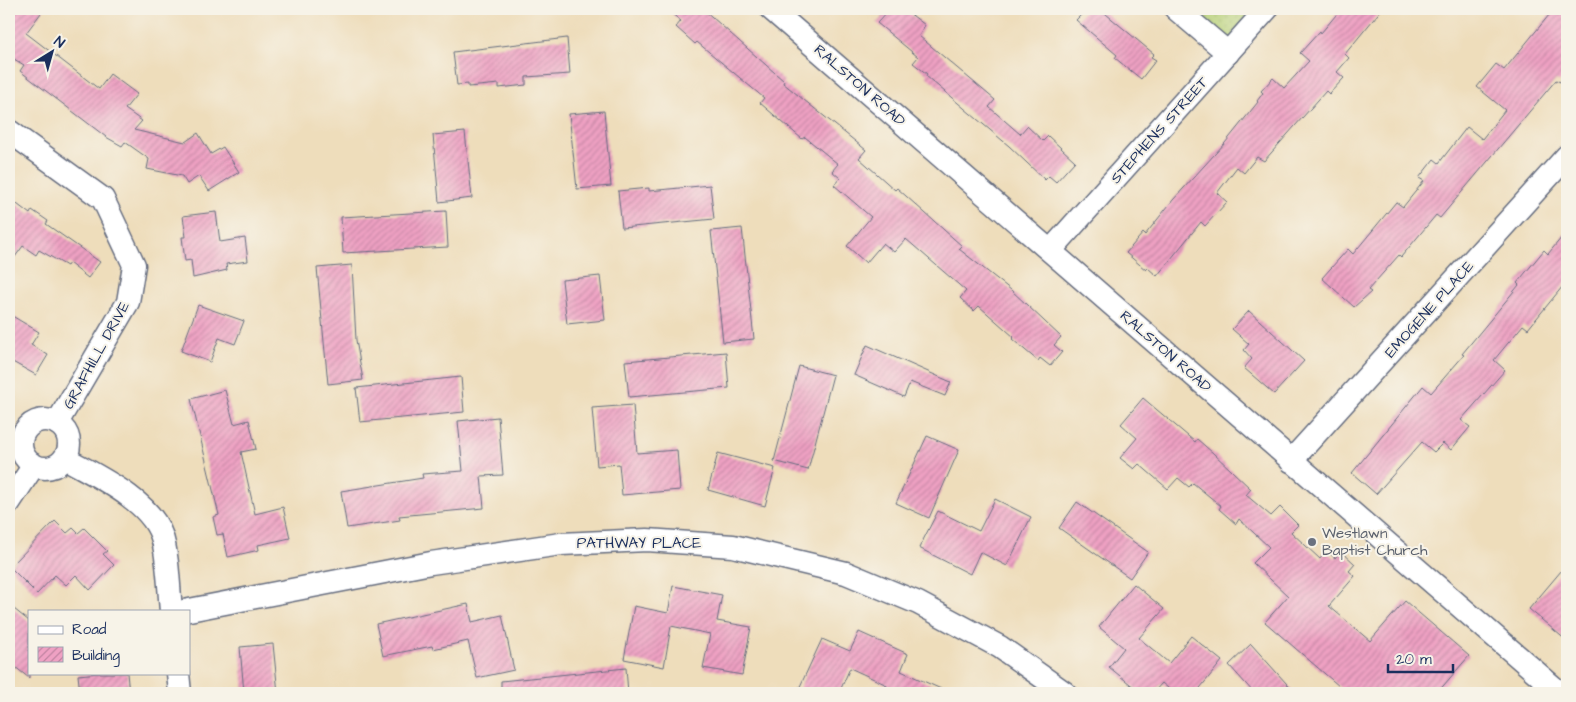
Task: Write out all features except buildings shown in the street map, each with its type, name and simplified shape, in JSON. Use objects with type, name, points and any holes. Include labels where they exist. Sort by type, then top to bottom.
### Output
[{"type":"street","name":"RALSTON ROAD","points":[[770,9],[1051,250],[1560,693]]},
{"type":"street","points":[[1176,9],[1228,53]]},
{"type":"street","name":"STEPHENS STREET","points":[[1051,250],[1267,9]]},
{"type":"street","name":"GRAFHILL DRIVE","points":[[9,131],[103,199],[134,265],[128,302],[57,423]]},
{"type":"street","name":"EMOGENE PLACE","points":[[1292,461],[1567,156]]},
{"type":"street","points":[[42,420],[57,423],[67,435],[69,442],[65,458],[48,468],[34,465],[28,460],[22,447],[17,428],[29,426],[42,420]]},
{"type":"street","points":[[65,458],[137,502],[150,516],[161,534],[171,610]]},
{"type":"street","points":[[9,503],[34,465]]},
{"type":"street","name":"PATHWAY PLACE","points":[[189,610],[431,563],[561,544],[648,540],[733,546],[846,573],[918,603],[1000,647],[1065,693]]},
{"type":"street","points":[[178,674],[180,693]]},
{"type":"green space","points":[[1176,9],[1267,9],[1228,53]]},
{"type":"place","name":"Westlawn Baptist Church","points":[[1312,542]]}]
